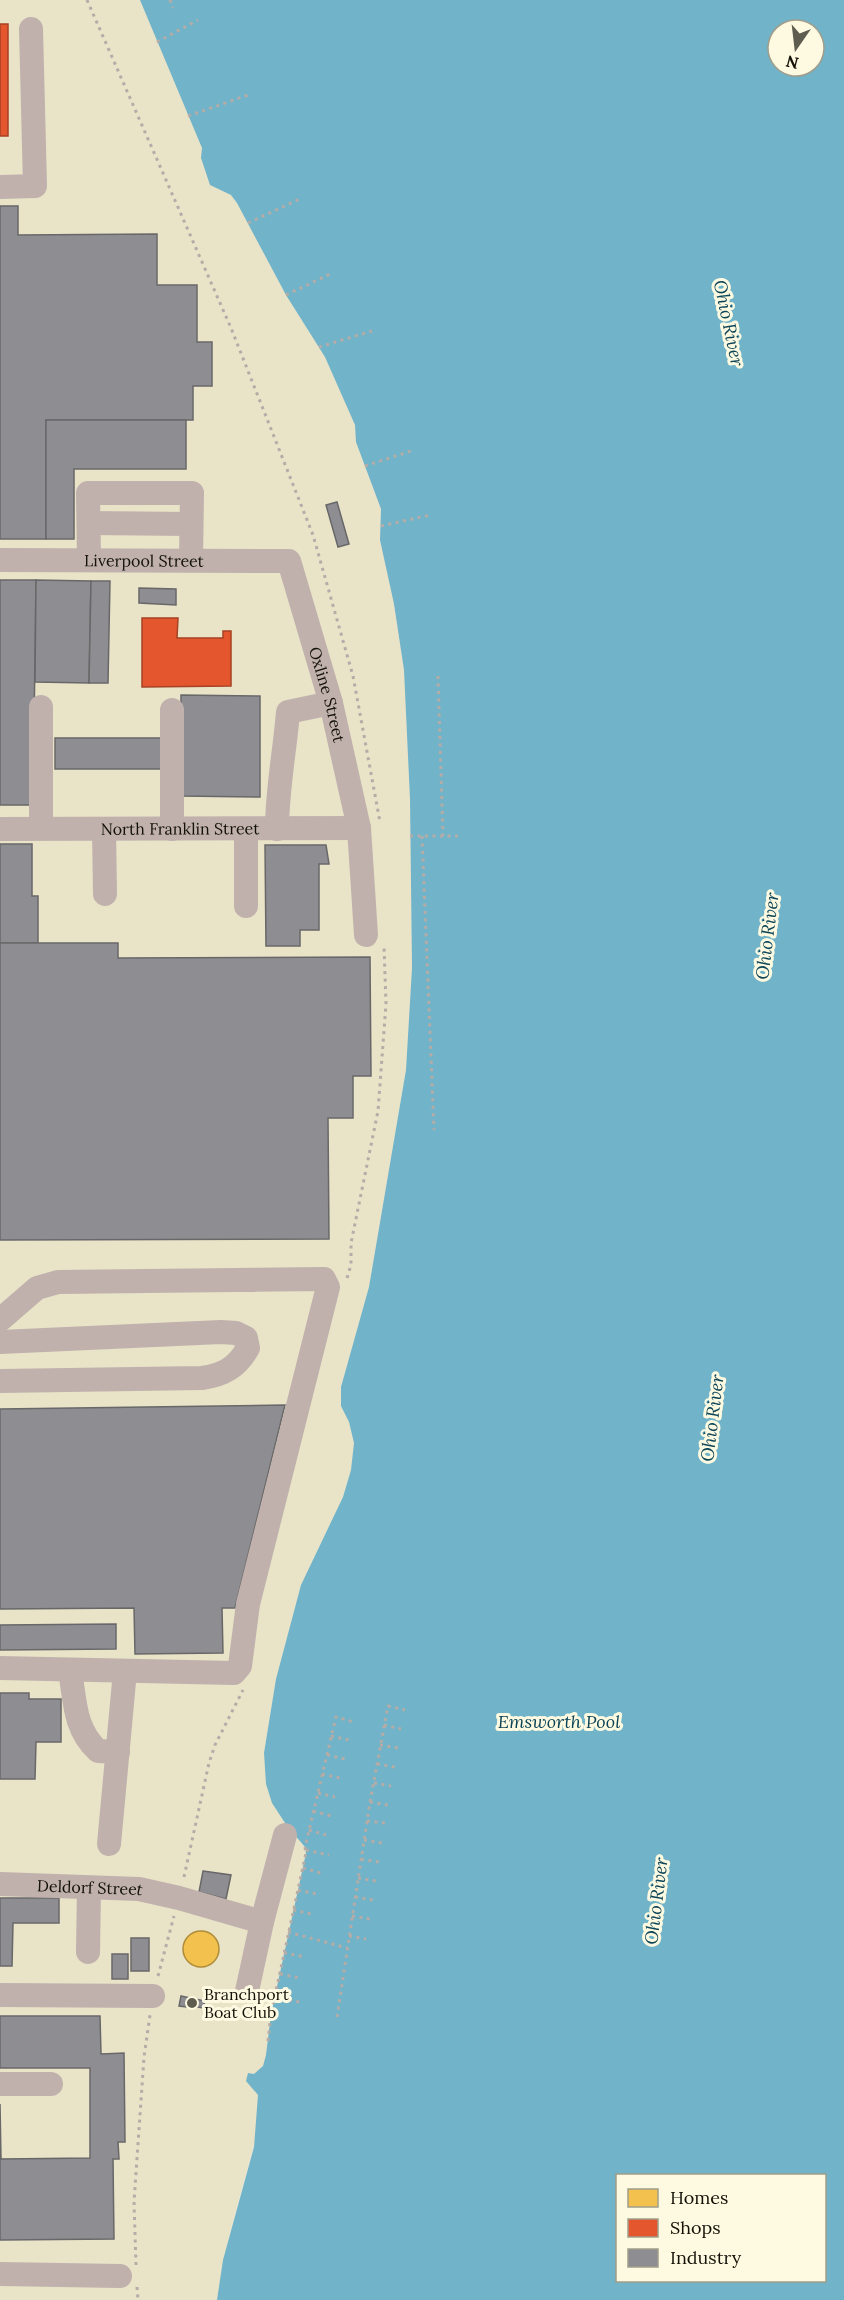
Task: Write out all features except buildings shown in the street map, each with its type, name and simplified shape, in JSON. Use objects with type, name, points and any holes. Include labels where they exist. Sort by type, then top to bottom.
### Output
[{"type":"street","points":[[0,187],[35,186],[31,29]]},
{"type":"street","points":[[89,559],[88,493],[192,493],[191,560]]},
{"type":"street","name":"Liverpool Street","points":[[0,560],[290,561]]},
{"type":"street","name":"Oxline Street","points":[[290,561],[331,703],[370,823],[366,935]]},
{"type":"street","points":[[277,829],[288,712],[331,703]]},
{"type":"street","points":[[41,707],[41,828]]},
{"type":"street","points":[[172,710],[172,829]]},
{"type":"street","name":"North Franklin Street","points":[[0,829],[277,829],[370,823]]},
{"type":"street","points":[[104,829],[105,894]]},
{"type":"street","points":[[246,829],[246,906]]},
{"type":"street","points":[[0,1320],[37,1288],[58,1282],[324,1279],[328,1287],[248,1604],[240,1666],[234,1673],[0,1668]]},
{"type":"street","points":[[0,1342],[221,1332],[236,1333],[246,1338],[248,1348],[242,1359],[229,1371],[210,1377],[0,1381]]},
{"type":"street","points":[[69,1670],[79,1723],[86,1740],[98,1751],[118,1752]]},
{"type":"street","points":[[109,1844],[125,1671]]},
{"type":"street","points":[[247,1991],[262,1922],[297,1833]]},
{"type":"street","name":"Deldorf Street","points":[[0,1884],[139,1889],[262,1922]]},
{"type":"street","points":[[88,1952],[89,1888]]},
{"type":"street","points":[[0,1995],[153,1996]]},
{"type":"street","points":[[0,2084],[51,2084]]},
{"type":"street","points":[[0,2274],[120,2276]]},
{"type":"path","points":[[87,0],[231,328],[313,535],[353,676],[370,823]]},
{"type":"path","points":[[171,0],[173,8]]},
{"type":"path","points":[[157,42],[198,20]]},
{"type":"path","points":[[188,116],[251,94]]},
{"type":"path","points":[[248,223],[302,198]]},
{"type":"path","points":[[286,295],[332,273]]},
{"type":"path","points":[[319,347],[372,331]]},
{"type":"path","points":[[365,466],[414,450]]},
{"type":"path","points":[[381,526],[430,515]]},
{"type":"path","points":[[438,676],[442,836]]},
{"type":"path","points":[[410,836],[460,836]]},
{"type":"path","points":[[422,836],[434,1130]]},
{"type":"path","points":[[337,2017],[370,1802],[388,1706],[405,1710]]},
{"type":"path","points":[[297,1833],[313,1811],[336,1718],[354,1722]]},
{"type":"path","points":[[384,1725],[401,1729]]},
{"type":"path","points":[[332,1736],[349,1740]]},
{"type":"path","points":[[380,1745],[398,1748]]},
{"type":"path","points":[[327,1755],[345,1759]]},
{"type":"path","points":[[377,1764],[394,1767]]},
{"type":"path","points":[[322,1774],[340,1778]]},
{"type":"path","points":[[374,1782],[391,1786]]},
{"type":"path","points":[[318,1792],[335,1797]]},
{"type":"path","points":[[370,1802],[388,1805]]},
{"type":"path","points":[[313,1811],[331,1816]]},
{"type":"path","points":[[367,1821],[385,1823]]},
{"type":"path","points":[[297,1833],[326,1835]]},
{"type":"path","points":[[268,2041],[274,1998],[306,1850],[297,1833]]},
{"type":"path","points":[[364,1840],[382,1843]]},
{"type":"path","points":[[306,1850],[329,1855]]},
{"type":"path","points":[[361,1859],[379,1862]]},
{"type":"path","points":[[303,1868],[324,1874]]},
{"type":"path","points":[[358,1878],[376,1881]]},
{"type":"path","points":[[298,1890],[317,1894]]},
{"type":"path","points":[[355,1897],[373,1900]]},
{"type":"path","points":[[293,1910],[315,1915]]},
{"type":"path","points":[[352,1916],[370,1919]]},
{"type":"path","points":[[288,1932],[347,1948]]},
{"type":"path","points":[[349,1936],[366,1939]]},
{"type":"path","points":[[284,1953],[306,1958]]},
{"type":"path","points":[[280,1974],[300,1978]]},
{"type":"path","points":[[274,1998],[300,2002]]},
{"type":"shaded area","points":[[0,0],[140,0],[202,148],[201,158],[210,185],[231,195],[237,203],[286,295],[325,357],[355,425],[356,442],[381,509],[380,540],[394,604],[404,670],[410,799],[412,968],[406,1070],[369,1287],[341,1387],[341,1406],[349,1422],[354,1444],[351,1470],[343,1497],[301,1585],[276,1679],[264,1753],[266,1784],[272,1803],[287,1826],[305,1847],[306,1853],[271,2014],[266,2055],[263,2066],[255,2074],[248,2073],[247,2081],[258,2095],[256,2136],[230,2231],[217,2300],[0,2300]]},
{"type":"water","name":"Emsworth Pool","points":[[140,0],[844,0],[844,2300],[217,2300],[223,2260],[254,2147],[258,2095],[246,2081],[248,2073],[254,2074],[263,2066],[266,2055],[271,2014],[306,1853],[305,1847],[287,1826],[272,1803],[266,1784],[264,1753],[276,1679],[301,1585],[343,1497],[351,1470],[354,1443],[349,1422],[341,1406],[341,1387],[369,1287],[406,1070],[412,968],[410,799],[404,670],[394,604],[380,540],[381,509],[356,442],[355,425],[325,357],[286,295],[237,203],[231,195],[210,185],[201,158],[202,148]]},
{"type":"place","name":"Branchport Boat Club","points":[[192,2003]]},
{"type":"water label","name":"Ohio River","points":[[729,323]]},
{"type":"water label","name":"Ohio River","points":[[767,936]]},
{"type":"water label","name":"Ohio River","points":[[712,1418]]},
{"type":"water label","name":"Ohio River","points":[[656,1901]]}]
